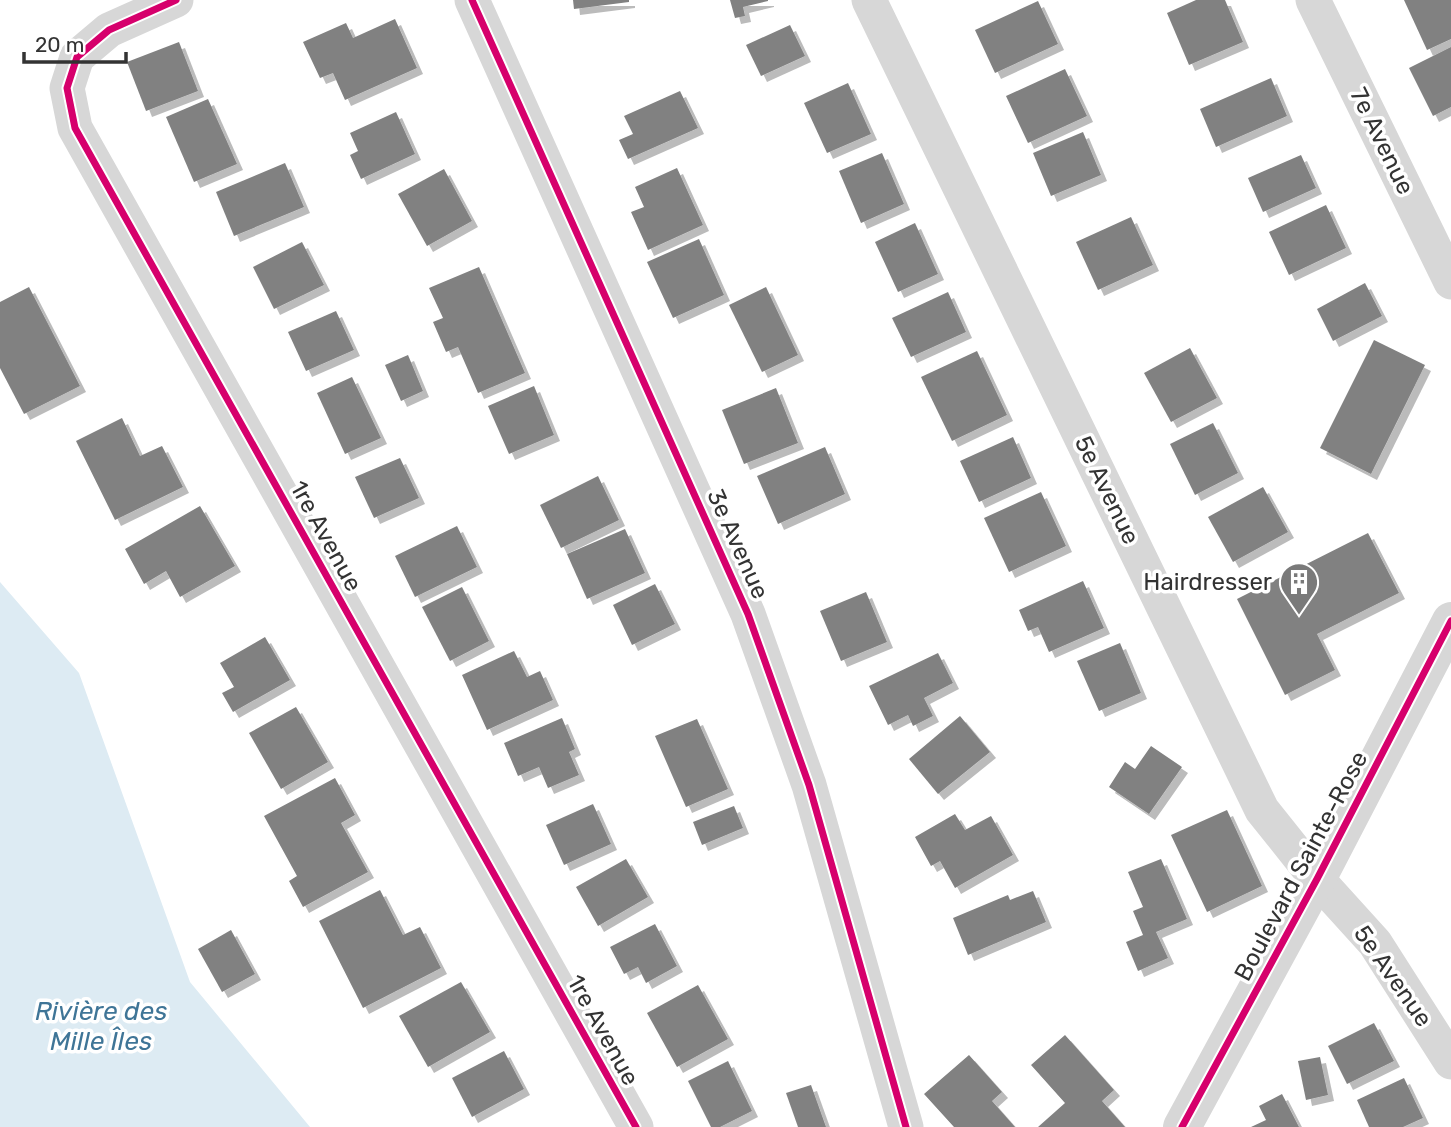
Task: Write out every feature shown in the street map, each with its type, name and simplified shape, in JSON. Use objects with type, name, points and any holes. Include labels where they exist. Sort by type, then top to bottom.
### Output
[{"type":"street","name":"1re Avenue","points":[[176,0],[109,30],[77,57],[67,88],[75,128],[636,1127]]},
{"type":"street","name":"3e Avenue","points":[[472,0],[748,614],[809,785],[906,1127]]},
{"type":"street","name":"5e Avenue","points":[[869,0],[1262,810],[1317,878],[1375,943],[1451,1062]]},
{"type":"street","name":"7e Avenue","points":[[1313,0],[1451,282]]},
{"type":"street","name":"Boulevard Sainte-Rose","points":[[1182,1127],[1317,878],[1451,621]]},
{"type":"water","name":"Rivière des Mille Îles","points":[[0,582],[79,673],[190,982],[310,1127],[0,1127]]},
{"type":"building","points":[[573,0],[629,0],[629,2],[574,9]]},
{"type":"building","points":[[730,0],[768,1],[743,7],[745,16],[735,18]]},
{"type":"building","points":[[1196,0],[1225,0],[1243,42],[1189,65],[1167,13]]},
{"type":"building","points":[[1404,0],[1451,0],[1451,39],[1427,50]]},
{"type":"building","points":[[1038,1],[1058,44],[995,73],[975,30]]},
{"type":"building","points":[[395,19],[417,68],[345,100],[333,73],[320,78],[303,42],[346,23],[353,38]]},
{"type":"building","points":[[790,25],[805,56],[761,76],[746,45]]},
{"type":"building","points":[[179,42],[198,91],[146,111],[127,62]]},
{"type":"building","points":[[1451,47],[1451,107],[1433,116],[1409,68]]},
{"type":"building","points":[[1065,69],[1087,116],[1028,143],[1006,96]]},
{"type":"building","points":[[1271,78],[1287,116],[1216,147],[1200,109]]},
{"type":"building","points":[[848,83],[871,134],[827,153],[804,103]]},
{"type":"building","points":[[680,91],[698,128],[628,159],[619,140],[633,134],[624,116]]},
{"type":"building","points":[[208,99],[237,164],[194,182],[166,117]]},
{"type":"building","points":[[396,112],[415,154],[361,179],[350,155],[358,151],[350,133]]},
{"type":"building","points":[[1083,132],[1101,175],[1051,196],[1033,153]]},
{"type":"building","points":[[882,153],[904,204],[861,223],[839,171]]},
{"type":"building","points":[[1301,155],[1316,188],[1263,212],[1248,178]]},
{"type":"building","points":[[285,163],[304,207],[234,236],[216,192]]},
{"type":"building","points":[[677,168],[703,225],[648,250],[631,212],[644,207],[635,187]]},
{"type":"building","points":[[444,169],[472,221],[427,246],[398,194]]},
{"type":"building","points":[[1326,205],[1346,248],[1289,275],[1269,232]]},
{"type":"building","points":[[1131,217],[1153,265],[1098,290],[1076,242]]},
{"type":"building","points":[[915,223],[938,274],[898,292],[875,242]]},
{"type":"building","points":[[699,239],[724,295],[673,318],[647,262]]},
{"type":"building","points":[[302,242],[324,285],[274,309],[253,267]]},
{"type":"building","points":[[479,267],[525,373],[478,393],[458,347],[446,352],[433,322],[443,318],[429,288]]},
{"type":"building","points":[[1365,283],[1382,316],[1333,341],[1317,309]]},
{"type":"building","points":[[29,287],[80,386],[24,414],[0,368],[0,302]]},
{"type":"building","points":[[766,287],[798,355],[762,372],[729,305]]},
{"type":"building","points":[[948,292],[966,332],[911,357],[892,318]]},
{"type":"building","points":[[336,311],[354,350],[306,371],[288,332]]},
{"type":"building","points":[[1374,340],[1425,365],[1371,474],[1320,448]]},
{"type":"building","points":[[1190,348],[1217,398],[1171,422],[1144,373]]},
{"type":"building","points":[[977,351],[1007,415],[952,441],[921,377]]},
{"type":"building","points":[[408,355],[423,391],[401,401],[385,365]]},
{"type":"building","points":[[352,377],[381,438],[345,454],[317,393]]},
{"type":"building","points":[[534,386],[554,435],[509,454],[488,406]]},
{"type":"building","points":[[776,388],[798,443],[744,464],[722,410]]},
{"type":"building","points":[[122,418],[140,456],[162,446],[183,487],[115,520],[76,441]]},
{"type":"building","points":[[1213,423],[1238,473],[1195,495],[1170,444]]},
{"type":"building","points":[[1013,437],[1031,478],[979,502],[960,461]]},
{"type":"building","points":[[825,447],[845,494],[778,524],[757,476]]},
{"type":"building","points":[[400,458],[419,498],[374,518],[355,477]]},
{"type":"building","points":[[598,476],[619,520],[561,548],[540,505]]},
{"type":"building","points":[[1263,487],[1288,532],[1233,562],[1208,517]]},
{"type":"building","points":[[1041,492],[1066,546],[1009,572],[984,518]]},
{"type":"building","points":[[200,506],[235,566],[180,597],[166,571],[144,584],[125,549]]},
{"type":"building","points":[[457,526],[477,567],[415,597],[395,556]]},
{"type":"building","points":[[625,529],[645,573],[587,599],[567,554]]},
{"type":"building","name":"Hairdresser","points":[[1368,533],[1399,593],[1317,634],[1335,670],[1285,695],[1237,599]]},
{"type":"building","points":[[1083,581],[1104,628],[1049,652],[1038,627],[1028,631],[1019,610]]},
{"type":"building","points":[[655,584],[675,624],[632,645],[613,605]]},
{"type":"building","points":[[462,587],[489,641],[450,661],[422,607]]},
{"type":"building","points":[[866,592],[887,642],[841,661],[820,611]]},
{"type":"building","points":[[265,637],[290,680],[233,712],[222,693],[234,687],[220,663]]},
{"type":"building","points":[[1120,643],[1141,693],[1099,711],[1077,661]]},
{"type":"building","points":[[514,651],[527,677],[540,671],[553,700],[487,730],[462,675]]},
{"type":"building","points":[[938,653],[953,683],[924,698],[933,716],[913,726],[908,715],[888,725],[869,686]]},
{"type":"building","points":[[296,707],[328,762],[281,789],[249,733]]},
{"type":"building","points":[[960,716],[990,752],[938,794],[909,759]]},
{"type":"building","points":[[562,718],[575,749],[569,752],[579,775],[548,788],[539,767],[518,776],[504,743]]},
{"type":"building","points":[[697,719],[728,789],[686,807],[655,736]]},
{"type":"building","points":[[1151,746],[1182,767],[1149,814],[1109,787],[1125,762],[1135,769]]},
{"type":"building","points":[[335,778],[355,815],[341,823],[368,872],[303,907],[289,881],[297,876],[264,816]]},
{"type":"building","points":[[593,804],[611,844],[564,865],[546,825]]},
{"type":"building","points":[[734,806],[743,828],[702,845],[693,822]]},
{"type":"building","points":[[1227,810],[1262,886],[1207,912],[1171,835]]},
{"type":"building","points":[[955,814],[965,830],[991,816],[1013,855],[955,888],[940,861],[931,866],[915,837]]},
{"type":"building","points":[[626,859],[648,897],[598,926],[576,887]]},
{"type":"building","points":[[1161,859],[1187,919],[1156,932],[1168,958],[1138,971],[1126,942],[1143,935],[1133,911],[1143,907],[1128,872]]},
{"type":"building","points":[[380,890],[403,935],[420,927],[441,968],[363,1008],[319,921]]},
{"type":"building","points":[[1033,891],[1046,922],[968,955],[953,918],[1008,895],[1010,900]]},
{"type":"building","points":[[655,924],[677,966],[646,983],[638,967],[624,974],[610,947]]},
{"type":"building","points":[[231,930],[255,974],[222,992],[198,949]]},
{"type":"building","points":[[461,982],[490,1032],[428,1067],[399,1016]]},
{"type":"building","points":[[698,985],[728,1039],[677,1067],[647,1013]]},
{"type":"building","points":[[1374,1023],[1394,1061],[1347,1084],[1328,1046]]},
{"type":"building","points":[[1065,1035],[1114,1090],[1102,1101],[1125,1127],[1038,1127],[1065,1103],[1031,1065]]},
{"type":"building","points":[[504,1051],[524,1089],[472,1117],[452,1078]]},
{"type":"building","points":[[969,1055],[1002,1092],[992,1101],[1015,1127],[954,1127],[924,1094]]},
{"type":"building","points":[[1320,1057],[1328,1095],[1306,1100],[1298,1061]]},
{"type":"building","points":[[728,1061],[752,1111],[720,1127],[711,1127],[688,1081]]},
{"type":"building","points":[[1404,1078],[1423,1118],[1403,1127],[1369,1127],[1357,1100]]},
{"type":"building","points":[[811,1085],[826,1127],[798,1127],[786,1093]]},
{"type":"building","points":[[1282,1094],[1299,1127],[1251,1127],[1266,1120],[1259,1106]]},
{"type":"cycle path","points":[[176,0],[109,30],[77,57],[67,88],[75,128],[636,1127]]},
{"type":"cycle path","points":[[472,0],[748,614],[809,785],[906,1127]]},
{"type":"cycle path","points":[[1182,1127],[1317,879],[1451,621]]},
{"type":"place","name":"Hairdresser","points":[[1299,616]]}]
